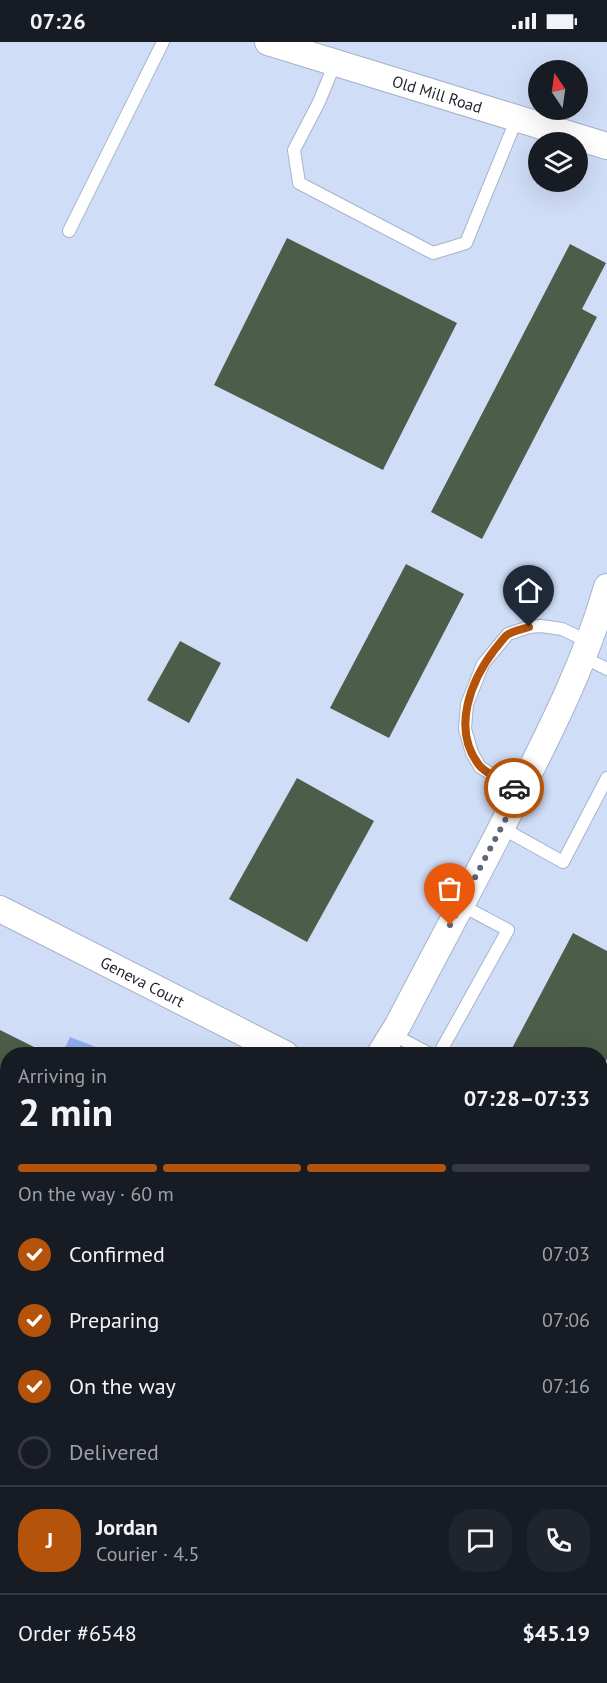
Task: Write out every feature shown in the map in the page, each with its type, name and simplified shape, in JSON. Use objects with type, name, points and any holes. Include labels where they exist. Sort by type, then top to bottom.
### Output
[{"type":"street","name":"Old Mill Road","points":[[268,42],[607,146]]},
{"type":"street","points":[[386,1044],[502,828],[549,735],[586,650],[607,588]]},
{"type":"street","name":"Geneva Court","points":[[0,909],[271,1047]]},
{"type":"lane","points":[[69,231],[163,42]]},
{"type":"lane","points":[[335,63],[319,102],[294,150],[299,183],[432,253],[466,243],[517,118]]},
{"type":"lane","points":[[520,792],[480,767],[472,753],[465,729],[467,704],[483,664],[507,634],[529,627],[542,626],[562,629],[607,669]]},
{"type":"lane","points":[[502,828],[563,862],[607,778]]},
{"type":"lane","points":[[443,1047],[508,930],[461,905]]},
{"type":"shaded area","points":[[0,42],[607,42],[607,1047],[0,1047]]},
{"type":"shaded area","points":[[70,1037],[96,1047],[65,1047]]},
{"type":"building","points":[[287,238],[457,323],[383,470],[214,385]]},
{"type":"building","points":[[570,244],[606,263],[582,309],[597,317],[482,539],[431,512]]},
{"type":"building","points":[[406,564],[464,594],[389,738],[330,708]]},
{"type":"building","points":[[180,641],[221,663],[189,723],[147,700]]},
{"type":"building","points":[[297,778],[374,821],[307,942],[229,899]]},
{"type":"building","points":[[573,933],[607,951],[607,1047],[513,1047]]},
{"type":"building","points":[[0,1030],[34,1047],[0,1047]]},
{"type":"way so far","points":[[450,925],[520,792],[514,788]]},
{"type":"route","points":[[514,788],[480,767],[472,753],[465,729],[467,704],[483,664],[507,634],[529,627]]}]
